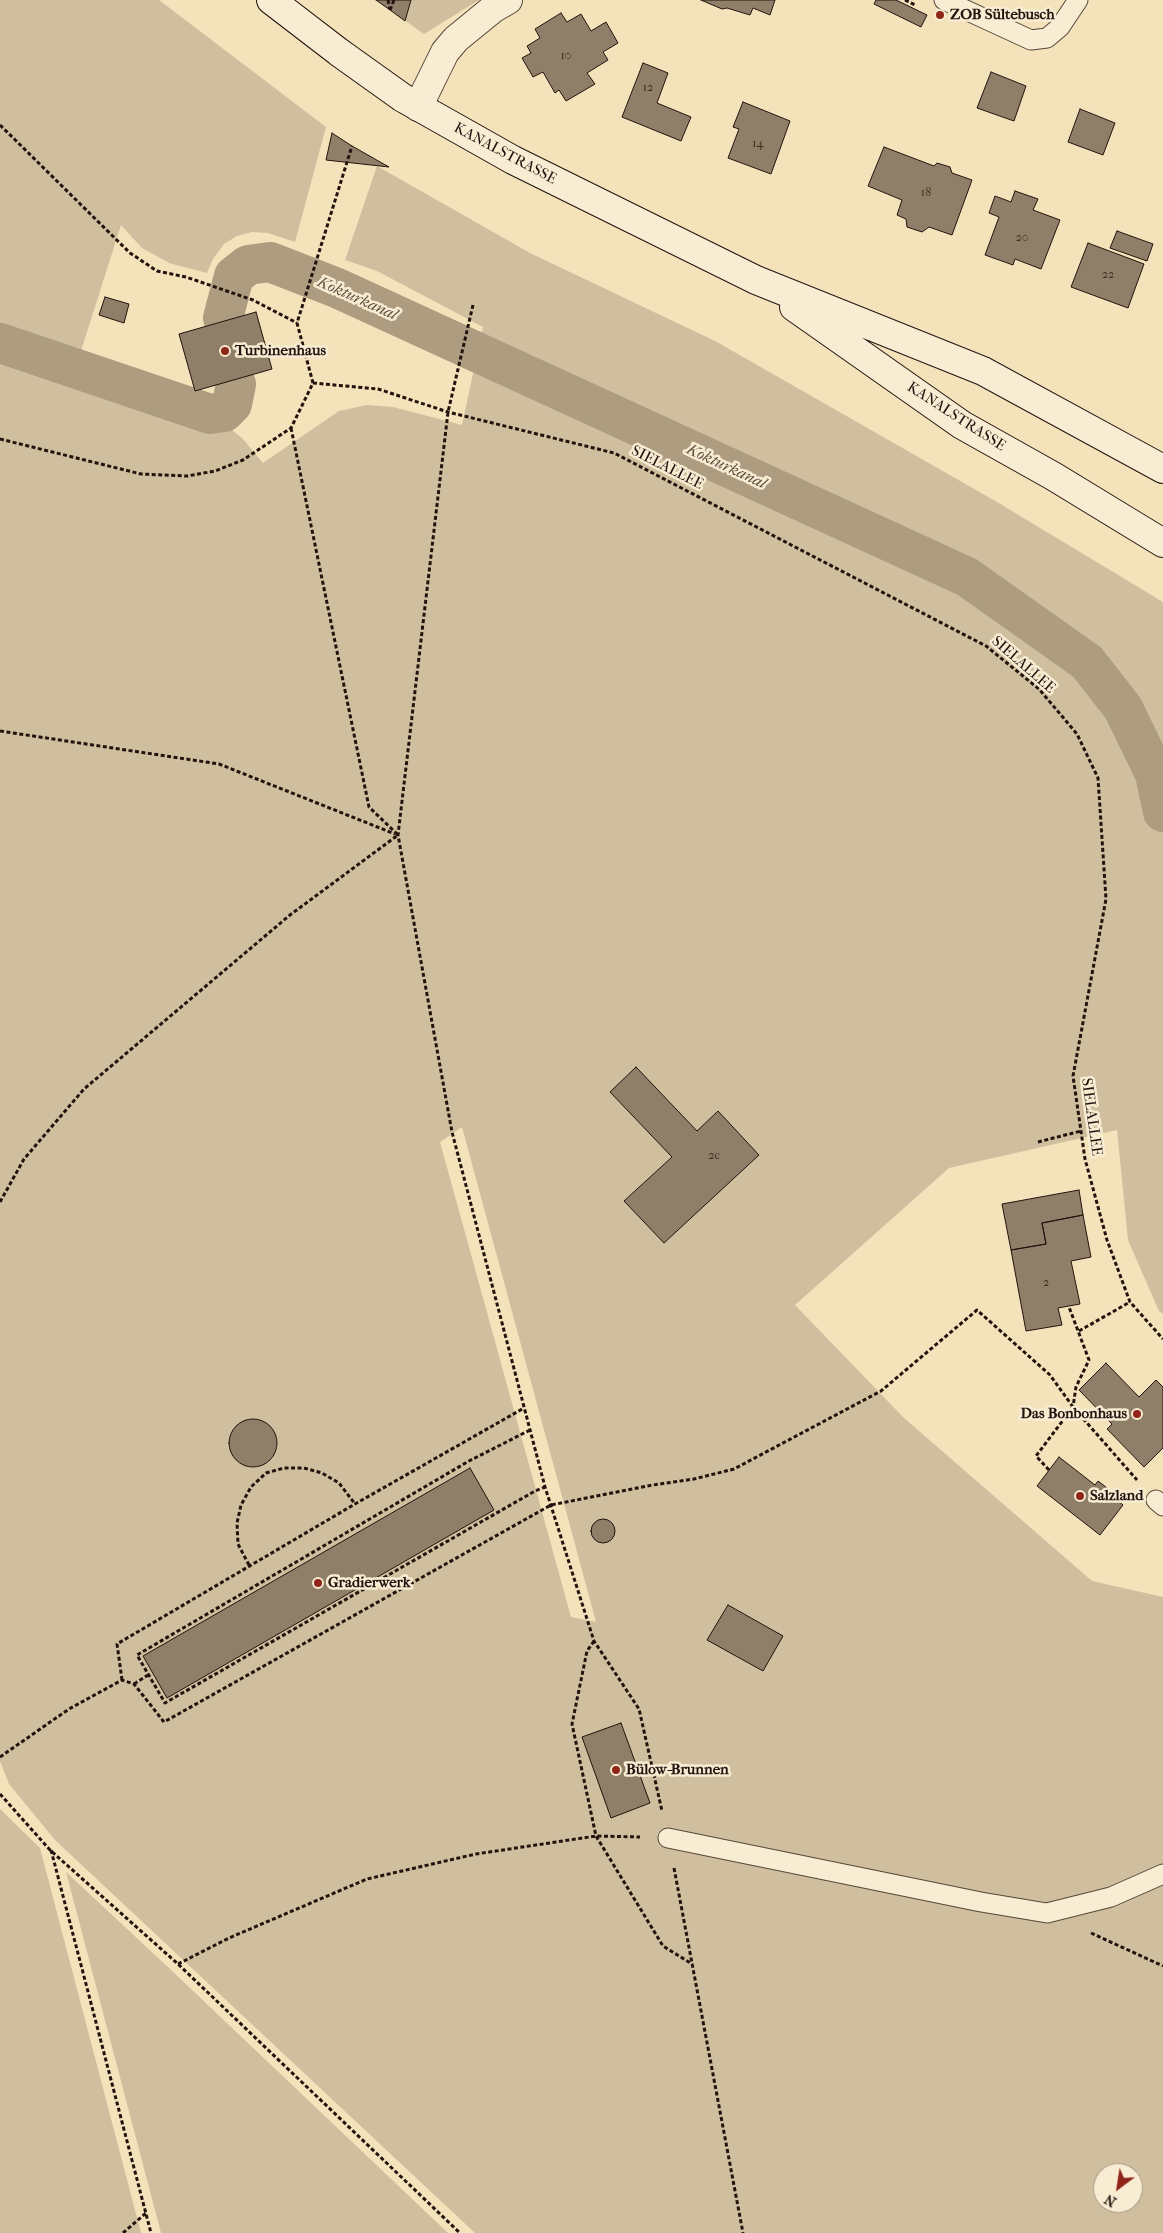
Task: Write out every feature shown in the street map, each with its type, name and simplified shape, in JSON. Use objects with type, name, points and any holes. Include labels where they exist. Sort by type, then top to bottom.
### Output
[{"type":"main road","name":"KANALSTRASSE","points":[[271,0],[340,53],[411,103],[513,160],[756,280],[983,371],[1163,469]]},
{"type":"main road","points":[[411,103],[442,56],[456,39],[494,8],[508,0]]},
{"type":"main road","name":"KANALSTRASSE","points":[[756,280],[962,424],[1053,476],[1163,543]]},
{"type":"lane","points":[[944,0],[1031,40],[1047,38],[1060,27],[1078,0]]},
{"type":"lane","points":[[668,1838],[981,1902],[1047,1913],[1111,1897],[1163,1874]]},
{"type":"path","points":[[388,0],[390,10],[394,0]]},
{"type":"path","points":[[0,125],[130,253],[157,271],[186,277],[253,300],[297,323]]},
{"type":"path","points":[[0,439],[141,474],[187,476],[215,471],[243,460],[291,428],[313,383],[297,323],[352,146]]},
{"type":"path","points":[[473,305],[448,412],[398,835],[452,1132],[545,1487],[594,1641],[638,1709],[668,1838],[743,2233]]},
{"type":"path","name":"SIELALLEE","points":[[313,383],[378,389],[448,412],[614,453],[986,646],[1045,697],[1077,734],[1098,778],[1106,899],[1073,1076],[1085,1159],[1107,1240],[1130,1302],[1163,1339]]},
{"type":"path","points":[[291,428],[369,807],[398,835]]},
{"type":"path","points":[[0,731],[219,764],[398,835]]},
{"type":"path","points":[[0,1202],[24,1159],[84,1089],[290,915],[398,835]]},
{"type":"path","points":[[1038,1142],[1081,1131]]},
{"type":"path","points":[[1079,1331],[1130,1302]]},
{"type":"path","points":[[1049,1470],[1036,1456],[1073,1408],[1076,1387],[1089,1360],[1069,1307]]},
{"type":"path","points":[[0,1757],[69,1709],[122,1680],[134,1684],[164,1722],[551,1505],[653,1484],[694,1479],[734,1468],[880,1390],[977,1310],[1050,1375],[1073,1408],[1160,1503]]},
{"type":"path","points":[[122,1680],[117,1644],[249,1565],[524,1408]]},
{"type":"path","points":[[530,1430],[460,1466],[137,1655],[165,1703],[534,1491],[545,1487]]},
{"type":"path","points":[[249,1565],[238,1544],[238,1523],[241,1505],[251,1488],[266,1473],[284,1468],[304,1468],[322,1473],[339,1483],[355,1504]]},
{"type":"path","points":[[594,1641],[587,1651],[572,1724],[596,1836],[663,1946],[692,1964]]},
{"type":"path","points":[[134,1684],[148,1675]]},
{"type":"path","points":[[0,1794],[50,1850],[178,1964],[460,2233]]},
{"type":"path","points":[[178,1964],[229,1938],[367,1879],[476,1854],[596,1836],[668,1838]]},
{"type":"path","points":[[50,1850],[151,2233]]},
{"type":"path","points":[[1047,1913],[1163,1966]]},
{"type":"path","points":[[123,2233],[146,2213]]},
{"type":"shaded area","points":[[0,0],[159,0],[326,127],[295,242],[268,233],[252,232],[237,236],[224,244],[213,259],[207,273],[169,263],[142,248],[121,225],[80,354],[173,382],[242,438],[263,463],[339,411],[367,405],[393,407],[462,425],[483,327],[377,271],[345,260],[377,166],[530,253],[715,341],[997,502],[1163,602],[1163,1314],[1159,1311],[1128,1240],[1117,1130],[949,1168],[795,1305],[904,1418],[1092,1581],[1163,1597],[1163,2233],[475,2233],[55,1840],[9,1784],[0,1761]],"holes":[[[462,1127],[596,1622],[571,1617],[440,1142]]]},
{"type":"shaded area","points":[[376,0],[479,0],[424,34]]},
{"type":"shaded area","points":[[0,1809],[40,1848],[141,2233],[0,2233]]},
{"type":"shaded area","points":[[66,1872],[170,1969],[448,2233],[161,2233]]},
{"type":"building","points":[[376,0],[411,0],[405,21],[390,10]]},
{"type":"building","points":[[701,0],[775,0],[770,15],[753,8],[750,15],[727,8],[722,9]]},
{"type":"building","points":[[876,0],[896,0],[927,15],[921,27],[874,4]]},
{"type":"building","points":[[561,13],[567,22],[581,14],[591,31],[606,22],[618,43],[603,52],[608,60],[587,73],[595,84],[566,101],[559,90],[555,93],[543,72],[533,77],[522,58],[531,53],[527,46],[540,38],[535,29]]},
{"type":"building","points":[[643,63],[668,73],[657,103],[691,117],[681,141],[622,117]]},
{"type":"building","points":[[991,72],[1026,86],[1014,121],[977,108]]},
{"type":"building","points":[[743,102],[790,121],[771,174],[728,158],[739,129],[733,127]]},
{"type":"building","points":[[1080,109],[1115,123],[1103,155],[1068,142]]},
{"type":"building","points":[[332,133],[352,146],[389,167],[326,160]]},
{"type":"building","points":[[884,147],[934,166],[937,163],[950,167],[952,173],[972,180],[952,235],[929,227],[922,232],[907,227],[906,219],[897,215],[902,200],[868,186]]},
{"type":"building","points":[[1015,191],[1038,199],[1033,210],[1060,220],[1041,269],[1015,259],[1013,265],[985,255],[999,217],[989,213],[995,196],[1011,202]]},
{"type":"building","points":[[1117,231],[1153,244],[1147,261],[1110,248]]},
{"type":"building","points":[[1088,243],[1144,264],[1128,308],[1071,287]]},
{"type":"building","points":[[105,297],[129,304],[124,323],[99,315]]},
{"type":"building","name":"Turbinenhaus","points":[[256,312],[272,369],[195,391],[179,334]]},
{"type":"building","points":[[636,1067],[697,1131],[718,1111],[759,1155],[664,1243],[624,1201],[672,1157],[610,1092]]},
{"type":"building","points":[[1079,1190],[1083,1215],[1042,1223],[1046,1244],[1011,1250],[1002,1204]]},
{"type":"building","points":[[1083,1215],[1091,1257],[1071,1261],[1080,1304],[1058,1308],[1062,1325],[1026,1331],[1011,1250],[1046,1244],[1042,1223]]},
{"type":"building","points":[[1106,1363],[1139,1397],[1156,1380],[1163,1387],[1163,1448],[1144,1467],[1107,1429],[1112,1424],[1079,1390]]},
{"type":"building","points":[[253,1419],[262,1421],[270,1426],[275,1434],[277,1443],[275,1452],[270,1460],[262,1465],[253,1467],[244,1465],[236,1460],[231,1452],[229,1443],[231,1434],[236,1426],[244,1421]]},
{"type":"building","points":[[1059,1457],[1095,1485],[1098,1481],[1115,1494],[1113,1497],[1123,1505],[1100,1535],[1037,1486]]},
{"type":"building","name":"Gradierwerk","points":[[470,1468],[494,1510],[167,1698],[143,1656]]},
{"type":"building","points":[[603,1519],[612,1522],[615,1531],[612,1540],[603,1543],[594,1540],[591,1531],[594,1522]]},
{"type":"building","points":[[728,1605],[783,1636],[763,1671],[707,1640]]},
{"type":"building","name":"Bülow-Brunnen","points":[[621,1723],[650,1803],[611,1818],[582,1737]]},
{"type":"waterway","name":"Kokturkanal","points":[[223,318],[234,276],[248,265],[270,262],[337,288],[967,577],[1087,662],[1123,708],[1155,774],[1163,812]]},
{"type":"waterway","name":"Kokturkanal","points":[[0,343],[210,414],[224,412],[232,404],[236,384]]},
{"type":"place","name":"ZOB Sültebusch","points":[[940,15]]},
{"type":"place","name":"Turbinenhaus","points":[[225,351]]},
{"type":"place","name":"Das Bonbonhaus","points":[[1137,1414]]},
{"type":"place","name":"Salzland","points":[[1080,1496]]},
{"type":"place","name":"Gradierwerk","points":[[318,1583]]},
{"type":"place","name":"Bülow-Brunnen","points":[[616,1770]]}]
